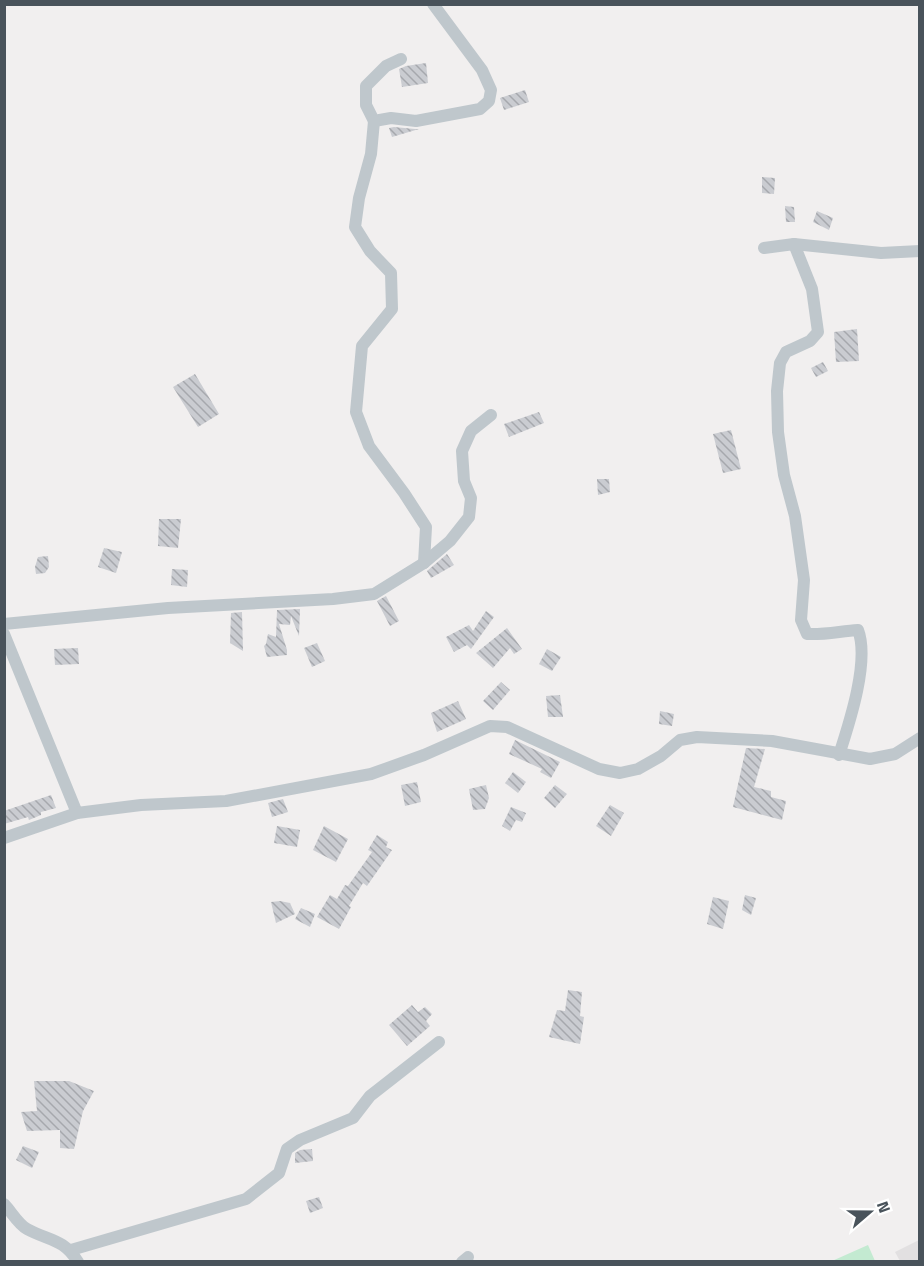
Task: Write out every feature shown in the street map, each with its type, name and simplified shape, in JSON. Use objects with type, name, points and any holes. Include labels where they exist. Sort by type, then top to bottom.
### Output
[{"type":"street","points":[[374,121],[391,118],[416,121],[480,109],[489,101],[491,90],[482,70],[433,4]]},
{"type":"street","points":[[401,59],[386,66],[366,87],[366,105],[374,121],[372,154],[359,198],[355,227],[370,251],[391,273],[392,309],[362,346],[356,412],[369,446],[426,526],[423,563]]},
{"type":"street","points":[[764,248],[794,244],[881,253],[920,251]]},
{"type":"street","points":[[794,244],[812,289],[818,332],[810,341],[786,352],[780,363],[777,391],[778,432],[784,475],[795,516],[804,580],[801,620],[807,634],[823,635],[858,630],[862,641],[861,664],[852,714],[839,755]]},
{"type":"street","points":[[4,624],[168,608],[298,602],[374,594],[423,563],[450,541],[469,517],[471,498],[464,481],[462,451],[471,431],[491,415]]},
{"type":"street","points":[[4,634],[77,813]]},
{"type":"street","points":[[4,838],[77,813],[141,805],[226,801],[371,774],[445,747],[490,726],[507,727],[599,769],[621,773],[638,769],[661,756],[680,740],[697,736],[772,741],[870,759],[895,754],[920,738]]},
{"type":"street","points":[[71,1250],[246,1199],[279,1173],[287,1149],[300,1140],[353,1118],[370,1096],[438,1042]]},
{"type":"street","points":[[4,1204],[25,1228],[61,1242],[71,1250],[78,1262]]},
{"type":"shaded area","points":[[919,1240],[919,1261],[900,1261],[895,1252]]},
{"type":"green space","points":[[868,1245],[875,1261],[832,1261]]},
{"type":"building","points":[[426,63],[428,83],[402,87],[399,69]]},
{"type":"building","points":[[525,90],[529,102],[504,110],[500,98]]},
{"type":"building","points":[[389,128],[419,129],[392,137]]},
{"type":"building","points":[[762,177],[775,178],[774,194],[762,193]]},
{"type":"building","points":[[785,206],[794,207],[795,222],[786,222]]},
{"type":"building","points":[[817,211],[833,218],[829,230],[813,222]]},
{"type":"building","points":[[857,329],[859,361],[836,362],[834,332]]},
{"type":"building","points":[[823,362],[828,371],[816,377],[811,368]]},
{"type":"building","points":[[195,374],[219,414],[198,427],[173,387]]},
{"type":"building","points":[[539,412],[544,423],[509,437],[504,424]]},
{"type":"building","points":[[731,430],[741,469],[723,473],[713,434]]},
{"type":"building","points":[[597,479],[609,479],[610,492],[598,495]]},
{"type":"building","points":[[159,519],[181,519],[178,548],[158,546]]},
{"type":"building","points":[[104,548],[122,552],[116,573],[98,567]]},
{"type":"building","points":[[447,554],[454,565],[431,578],[427,571]]},
{"type":"building","points":[[48,556],[49,567],[45,573],[36,574],[35,567],[38,557]]},
{"type":"building","points":[[172,569],[188,570],[187,587],[171,585]]},
{"type":"building","points":[[386,596],[399,621],[390,626],[377,601]]},
{"type":"building","points":[[300,609],[299,636],[291,616],[290,625],[279,624],[287,655],[267,657],[264,646],[268,634],[276,637],[277,610]]},
{"type":"building","points":[[486,611],[494,617],[471,649],[467,645],[454,652],[446,637],[469,625],[473,631]]},
{"type":"building","points":[[242,612],[243,651],[230,643],[231,613]]},
{"type":"building","points":[[507,628],[522,649],[514,654],[510,648],[493,668],[476,653]]},
{"type":"building","points":[[317,643],[325,661],[312,667],[304,648]]},
{"type":"building","points":[[78,648],[79,664],[55,665],[54,649]]},
{"type":"building","points":[[547,649],[561,657],[552,671],[539,664]]},
{"type":"building","points":[[501,682],[510,690],[493,710],[483,701]]},
{"type":"building","points":[[560,695],[563,717],[548,717],[546,696]]},
{"type":"building","points":[[458,701],[466,719],[437,732],[431,713]]},
{"type":"building","points":[[660,711],[674,714],[672,726],[659,724]]},
{"type":"building","points":[[515,740],[560,762],[551,778],[540,772],[542,769],[509,754]]},
{"type":"building","points":[[746,748],[765,749],[754,787],[771,791],[771,797],[786,801],[782,820],[733,807]]},
{"type":"building","points":[[513,772],[526,782],[518,793],[505,783]]},
{"type":"building","points":[[417,782],[421,802],[405,806],[401,785]]},
{"type":"building","points":[[486,785],[489,798],[485,809],[473,810],[469,789]]},
{"type":"building","points":[[555,785],[567,794],[555,808],[544,798]]},
{"type":"building","points":[[51,795],[56,808],[41,812],[41,815],[29,820],[28,817],[4,824],[4,811]]},
{"type":"building","points":[[283,799],[288,812],[272,817],[268,803]]},
{"type":"building","points":[[610,805],[624,813],[611,836],[596,826]]},
{"type":"building","points":[[511,807],[526,813],[522,822],[516,820],[510,831],[502,826]]},
{"type":"building","points":[[277,826],[300,830],[297,847],[274,843]]},
{"type":"building","points":[[324,826],[348,839],[336,862],[313,850]]},
{"type":"building","points":[[377,835],[388,842],[386,847],[392,850],[367,886],[363,883],[339,929],[317,917],[330,895],[337,899],[345,885],[348,886],[372,852],[368,850]]},
{"type":"building","points":[[745,895],[756,898],[751,915],[742,910]]},
{"type":"building","points":[[713,897],[729,901],[723,929],[707,924]]},
{"type":"building","points":[[271,902],[290,903],[295,914],[276,923]]},
{"type":"building","points":[[301,908],[315,914],[310,927],[295,919]]},
{"type":"building","points":[[568,990],[582,992],[580,1016],[584,1017],[580,1044],[549,1037],[557,1010],[565,1011]]},
{"type":"building","points":[[412,1005],[418,1012],[425,1007],[432,1014],[426,1021],[430,1026],[407,1046],[389,1025]]},
{"type":"building","points":[[34,1081],[69,1081],[94,1091],[83,1111],[74,1149],[60,1148],[60,1130],[27,1131],[21,1112],[37,1111]]},
{"type":"building","points":[[23,1146],[39,1152],[32,1168],[16,1160]]},
{"type":"building","points":[[312,1149],[313,1161],[295,1163],[295,1153]]},
{"type":"building","points":[[319,1197],[323,1208],[310,1213],[306,1201]]}]
